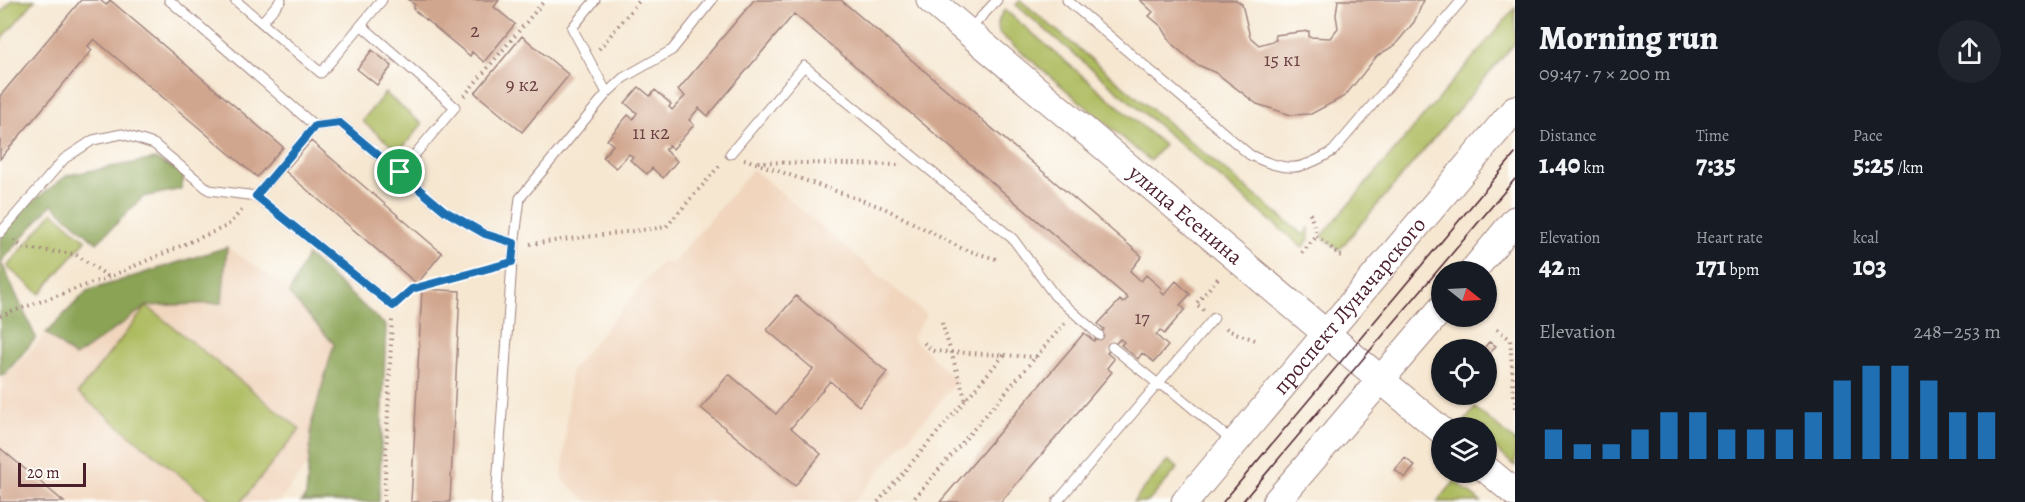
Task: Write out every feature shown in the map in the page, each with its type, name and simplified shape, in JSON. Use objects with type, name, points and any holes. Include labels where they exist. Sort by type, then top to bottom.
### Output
[{"type":"main road","name":"улица Есенина","points":[[930,0],[1431,422]]},
{"type":"main road","name":"проспект Луначарского","points":[[1185,502],[1515,109]]},
{"type":"main road","points":[[1481,261],[1515,220]]},
{"type":"main road","points":[[1276,502],[1431,321]]},
{"type":"main road","points":[[1497,478],[1515,493]]},
{"type":"lane","points":[[169,0],[315,126]]},
{"type":"lane","points":[[235,0],[321,73],[382,0]]},
{"type":"lane","points":[[262,22],[281,0]]},
{"type":"lane","points":[[595,0],[572,28],[607,93]]},
{"type":"lane","points":[[496,502],[512,262],[520,198],[607,93],[623,78],[672,50],[712,0]]},
{"type":"lane","points":[[968,32],[997,0]]},
{"type":"lane","points":[[1067,0],[1250,155],[1270,165],[1290,168],[1311,164],[1333,151],[1462,0]]},
{"type":"lane","points":[[361,25],[455,107],[400,172]]},
{"type":"lane","points":[[730,154],[804,66],[1013,239],[1055,297],[1099,335]]},
{"type":"lane","points":[[256,196],[315,126],[340,123],[445,211],[485,234],[514,243]]},
{"type":"lane","points":[[1,232],[64,159],[93,140],[122,134],[154,144],[209,190],[256,196],[393,306]]},
{"type":"lane","points":[[1057,502],[1214,318]]},
{"type":"lane","points":[[1112,347],[1158,384],[1172,390],[1234,442]]},
{"type":"path","points":[[455,107],[545,0]]},
{"type":"path","points":[[600,79],[597,51],[640,0]]},
{"type":"path","points":[[514,243],[531,244],[666,227],[730,154],[884,208],[963,249],[996,259]]},
{"type":"path","points":[[754,162],[924,165]]},
{"type":"path","points":[[0,316],[109,277],[227,226],[256,196]]},
{"type":"path","points":[[1310,213],[1317,236],[1342,257]]},
{"type":"path","points":[[1,232],[23,248],[75,254],[109,277]]},
{"type":"path","points":[[1302,254],[1317,236]]},
{"type":"path","points":[[384,502],[393,306],[412,289],[512,262]]},
{"type":"path","points":[[1214,318],[1197,304],[1219,277]]},
{"type":"path","points":[[911,502],[1074,313]]},
{"type":"path","points":[[942,323],[966,401]]},
{"type":"path","points":[[1497,329],[1510,339],[1515,408]]},
{"type":"path","points":[[1230,331],[1255,340]]},
{"type":"path","points":[[924,343],[933,351],[1036,357]]},
{"type":"path","points":[[878,502],[1005,355]]},
{"type":"shaded area","points":[[753,169],[926,315],[912,338],[957,381],[854,502],[589,502],[562,480],[571,370],[662,261],[672,264]]},
{"type":"shaded area","points":[[227,247],[346,327],[324,441],[280,502],[0,502],[0,391],[6,385],[1,381],[87,291]]},
{"type":"green space","points":[[12,0],[35,0],[0,41],[0,14]]},
{"type":"green space","points":[[1020,0],[1303,235],[1309,228],[1309,239],[1303,248],[1016,5]]},
{"type":"green space","points":[[1515,8],[1515,43],[1339,250],[1322,236]]},
{"type":"green space","points":[[1005,10],[1164,145],[1150,161],[999,33],[999,21]]},
{"type":"green space","points":[[385,93],[422,124],[399,152],[362,121]]},
{"type":"green space","points":[[155,159],[185,174],[181,189],[143,197],[97,243],[52,204],[1,262],[36,338],[5,374],[0,375],[0,239],[29,204],[68,175]]},
{"type":"green space","points":[[53,212],[86,240],[40,294],[7,267]]},
{"type":"green space","points":[[227,247],[222,303],[147,306],[75,357],[46,333],[87,291]]},
{"type":"green space","points":[[307,255],[386,326],[379,502],[301,502],[306,496],[312,422],[334,344],[289,294]]},
{"type":"green space","points":[[147,306],[300,429],[241,502],[213,502],[78,393]]},
{"type":"green space","points":[[1475,408],[1486,417],[1468,417]]},
{"type":"green space","points":[[1497,426],[1515,441],[1515,466],[1497,451]]},
{"type":"green space","points":[[1168,460],[1178,468],[1148,502],[1133,502]]},
{"type":"green space","points":[[1453,483],[1457,483],[1481,502],[1437,502]]},
{"type":"building","points":[[81,0],[100,0],[106,5],[110,0],[283,147],[257,177],[94,39],[88,46],[92,50],[0,159],[0,96]]},
{"type":"building","points":[[409,0],[499,0],[494,7],[515,24],[484,62],[472,52],[470,56],[413,9],[415,5]]},
{"type":"building","points":[[754,0],[841,0],[1142,256],[1130,271],[1141,281],[1146,275],[1162,289],[1160,291],[1164,295],[1176,281],[1190,294],[1180,305],[1185,309],[1164,334],[1160,330],[1156,335],[1168,346],[1154,362],[1142,353],[1138,359],[1121,345],[1124,342],[1120,339],[1107,353],[1114,359],[1107,368],[1112,372],[1001,502],[940,502],[1084,333],[1094,341],[1104,329],[1098,324],[1120,300],[1123,303],[1128,298],[794,14],[708,116],[699,108],[689,120],[694,125],[673,149],[669,145],[665,150],[677,161],[663,178],[652,168],[647,174],[630,160],[633,157],[629,154],[616,168],[603,157],[613,145],[607,140],[628,115],[633,119],[637,113],[625,103],[639,87],[650,96],[655,90],[671,104],[669,107],[672,110],[685,96],[678,90]]},
{"type":"building","points":[[1140,0],[1236,0],[1242,4],[1250,37],[1259,45],[1276,40],[1275,35],[1309,31],[1309,37],[1330,38],[1338,28],[1336,15],[1338,0],[1424,0],[1414,22],[1395,45],[1377,56],[1345,96],[1311,114],[1291,115],[1257,104],[1216,73],[1196,64],[1173,45],[1162,27],[1149,16],[1153,12]]},
{"type":"building","points":[[522,36],[569,75],[522,132],[475,93]]},
{"type":"building","points":[[372,50],[392,66],[377,85],[357,69]]},
{"type":"building","points":[[311,141],[442,253],[417,284],[285,171]]},
{"type":"building","points":[[422,289],[460,291],[450,502],[411,502]]},
{"type":"building","points":[[796,296],[887,372],[859,406],[830,381],[791,428],[821,454],[795,486],[701,408],[729,374],[776,414],[813,369],[767,330]]},
{"type":"building","points":[[0,448],[64,502],[0,502]]},
{"type":"building","points":[[1405,458],[1415,466],[1405,478],[1395,470]]},
{"type":"tram line","points":[[1223,502],[1515,154]]},
{"type":"tram line","points":[[1242,502],[1515,179]]},
{"type":"route","points":[[340,123],[400,172],[445,211],[485,234],[514,243],[512,262],[412,289],[393,306],[256,196],[315,126],[340,123]]}]
